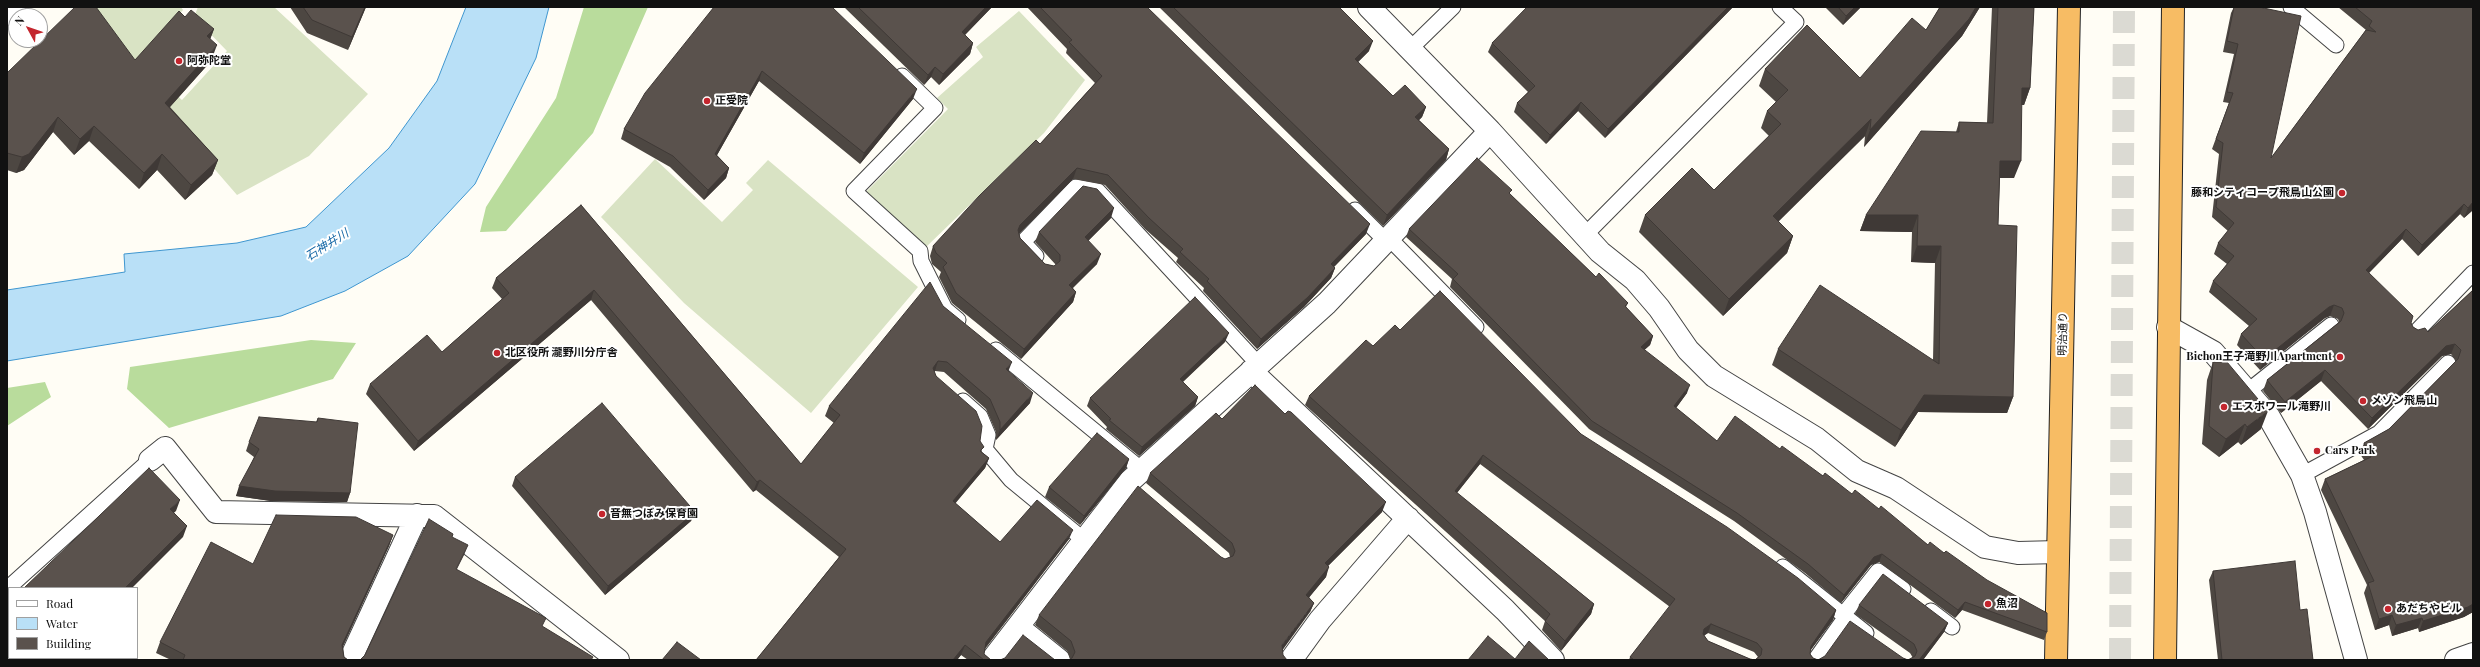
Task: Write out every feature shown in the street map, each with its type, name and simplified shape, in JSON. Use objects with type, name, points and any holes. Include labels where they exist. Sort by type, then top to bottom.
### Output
[{"type":"highway","name":"明治通り","points":[[2056,660],[2070,7]]},
{"type":"highway","points":[[2165,660],[2168,327],[2174,7]]},
{"type":"street","points":[[7,14],[14,7]]},
{"type":"street","points":[[1369,7],[1490,131],[1600,252],[1635,280],[1659,308],[1688,350],[1714,376],[1817,439],[1858,471],[1896,488],[1985,547],[2018,554],[2058,552]]},
{"type":"street","points":[[992,660],[1084,540],[1138,481],[1255,368],[1327,303],[1490,131]]},
{"type":"street","points":[[2168,327],[2213,352],[2269,417],[2302,475],[2316,512],[2356,660]]},
{"type":"street","points":[[1255,368],[1408,518],[1505,610],[1552,660]]},
{"type":"street","points":[[150,460],[165,448],[216,512],[434,516],[618,660]]},
{"type":"street","points":[[350,660],[417,516]]},
{"type":"street","points":[[1291,660],[1320,620],[1408,518]]},
{"type":"street","points":[[1018,627],[1059,660]]},
{"type":"street","points":[[2456,660],[2473,654]]},
{"type":"lane","points":[[1410,50],[1453,7]]},
{"type":"lane","points":[[1585,235],[1796,22],[1780,7]]},
{"type":"lane","points":[[2292,7],[2336,45]]},
{"type":"lane","points":[[891,65],[935,108],[854,191],[920,251],[921,261],[945,309],[970,329]]},
{"type":"lane","points":[[1048,268],[1023,242],[1076,187],[1098,191],[1255,368]]},
{"type":"lane","points":[[1343,199],[1388,240],[1488,339]]},
{"type":"lane","points":[[2416,332],[2473,273]]},
{"type":"lane","points":[[2247,392],[2331,325]]},
{"type":"lane","points":[[982,339],[1138,481]]},
{"type":"lane","points":[[2302,475],[2379,433],[2448,363]]},
{"type":"lane","points":[[954,393],[980,416],[988,435],[985,449],[1010,480],[1084,540]]},
{"type":"lane","points":[[9,587],[150,460]]},
{"type":"lane","points":[[1768,557],[1844,617],[1875,639]]},
{"type":"lane","points":[[1815,660],[1878,571],[1952,627]]},
{"type":"green space","points":[[93,7],[181,7],[183,10],[138,60],[182,100],[227,51],[194,17],[198,7],[274,7],[368,94],[309,156],[237,195],[133,75]]},
{"type":"green space","points":[[584,7],[648,7],[593,133],[506,231],[480,232],[486,207],[556,98]]},
{"type":"green space","points":[[1019,11],[1085,80],[1044,133],[925,248],[866,192],[948,109],[937,98],[983,57],[976,47]]},
{"type":"green space","points":[[655,159],[722,222],[753,190],[746,183],[768,160],[918,287],[811,413],[684,303],[601,217]]},
{"type":"green space","points":[[311,340],[356,343],[333,379],[169,428],[127,389],[130,367]]},
{"type":"green space","points":[[45,382],[51,397],[7,426],[7,388]]},
{"type":"water","name":"石神井川","points":[[466,7],[549,7],[536,58],[475,184],[408,256],[345,291],[281,316],[7,361],[7,290],[125,272],[124,254],[237,243],[306,227],[389,148],[437,81]]},
{"type":"building","points":[[75,7],[96,7],[135,60],[179,11],[185,17],[191,10],[214,29],[207,36],[217,45],[165,103],[218,160],[191,185],[162,154],[144,173],[94,126],[80,139],[58,117],[29,154],[22,157],[7,153],[7,73],[33,48],[48,48],[48,33]]},
{"type":"building","points":[[303,7],[365,7],[352,37],[312,20]]},
{"type":"building","points":[[714,7],[832,7],[917,89],[864,153],[762,71],[715,154],[729,168],[708,190],[673,156],[624,129],[645,93]]},
{"type":"building","points":[[858,7],[986,7],[962,32],[973,43],[943,74],[935,67],[928,75]]},
{"type":"building","points":[[1040,7],[1147,7],[1370,224],[1331,264],[1335,268],[1308,297],[1261,339],[1207,281],[1209,279],[1180,252],[1183,249],[1149,218],[1108,175],[1077,168],[1020,225],[1018,230],[1020,238],[1045,264],[1054,266],[1060,261],[1060,255],[1039,232],[1083,186],[1097,189],[1114,208],[1085,237],[1101,254],[1069,285],[1076,292],[1024,349],[956,293],[943,267],[947,263],[936,253],[933,246],[979,196],[1036,140],[1040,144],[1102,76],[1069,42],[1072,40]]},
{"type":"building","points":[[1173,7],[1339,7],[1373,41],[1355,59],[1393,96],[1405,85],[1426,107],[1415,117],[1449,149],[1387,215]]},
{"type":"building","points":[[1527,7],[1728,7],[1608,129],[1581,102],[1550,135],[1517,103],[1535,86],[1492,43]]},
{"type":"building","points":[[1838,7],[1855,7],[1846,16]]},
{"type":"building","points":[[1940,7],[1976,7],[1969,19],[1870,130],[1871,119],[1773,216],[1793,236],[1729,299],[1645,215],[1692,168],[1714,190],[1781,124],[1767,111],[1788,90],[1765,69],[1807,25],[1860,78],[1912,18],[1926,30]]},
{"type":"building","points":[[1998,7],[2034,7],[2030,88],[2022,88],[2021,161],[2000,161],[1998,225],[2017,226],[2013,397],[1924,395],[1901,430],[1778,349],[1820,285],[1939,364],[1941,246],[1917,246],[1918,215],[1866,215],[1921,131],[1959,132],[1959,122],[1993,123]]},
{"type":"building","points":[[2234,7],[2259,7],[2301,16],[2271,158],[2366,30],[2376,32],[2369,26],[2372,21],[2355,7],[2473,7],[2473,202],[2468,208],[2464,204],[2422,245],[2406,229],[2366,270],[2413,316],[2411,323],[2413,327],[2418,330],[2425,328],[2428,332],[2473,290],[2473,604],[2468,607],[2423,621],[2422,618],[2396,625],[2392,615],[2379,619],[2368,583],[2374,581],[2325,479],[2371,457],[2364,443],[2389,429],[2458,359],[2461,350],[2455,344],[2446,346],[2372,418],[2325,370],[2285,402],[2267,380],[2341,321],[2344,313],[2342,308],[2334,305],[2329,307],[2264,359],[2241,334],[2257,319],[2213,281],[2234,256],[2218,243],[2234,223],[2216,207],[2223,143],[2216,139],[2233,93],[2227,92],[2238,44],[2227,41]]},
{"type":"building","points":[[1477,158],[1512,190],[1509,193],[1596,277],[1599,273],[1628,303],[1625,306],[1653,336],[1641,347],[1690,385],[1674,406],[1717,441],[1735,416],[1780,449],[1782,446],[1823,476],[1825,473],[1852,494],[1855,490],[1879,509],[1881,506],[1928,545],[1930,542],[1944,553],[1946,551],[1987,580],[2047,613],[2047,632],[1965,602],[1958,610],[1882,554],[1874,557],[1844,595],[1808,564],[1737,513],[1592,421],[1453,279],[1458,274],[1409,229]]},
{"type":"building","points":[[581,205],[801,464],[840,415],[829,406],[930,282],[943,306],[1012,362],[1006,369],[1033,393],[1000,430],[1000,422],[990,399],[947,362],[938,361],[933,368],[936,376],[976,411],[982,426],[980,441],[984,447],[980,451],[989,458],[953,501],[1000,542],[1037,500],[1073,530],[986,642],[984,654],[991,660],[984,660],[965,645],[953,660],[756,660],[846,549],[760,480],[757,482],[594,290],[418,441],[370,384],[427,335],[442,352],[509,293],[496,278]]},
{"type":"building","points":[[1440,291],[1581,434],[1727,527],[1798,578],[1836,610],[1811,646],[1810,654],[1813,658],[1818,660],[1755,660],[1633,660],[1630,657],[1675,599],[1483,455],[1455,491],[1594,604],[1565,641],[1545,621],[1550,614],[1309,396],[1366,340],[1373,346],[1395,325],[1400,330]],"holes":[[[1711,624],[1757,643],[1762,649],[1761,655],[1755,660],[1708,641],[1703,634],[1704,629]]]},
{"type":"building","points":[[1195,297],[1229,333],[1180,379],[1198,397],[1142,447],[1109,420],[1111,419],[1090,398]]},
{"type":"building","points":[[2213,362],[2227,362],[2268,411],[2247,427],[2245,424],[2226,439],[2209,426]]},
{"type":"building","points":[[1255,385],[1285,414],[1288,411],[1291,412],[1386,502],[1325,563],[1329,567],[1306,595],[1314,603],[1282,645],[1283,655],[1287,660],[1069,660],[1075,652],[1071,641],[1039,615],[1138,486],[1221,557],[1225,559],[1233,556],[1235,551],[1232,543],[1150,473],[1216,413],[1222,419]]},
{"type":"building","points":[[602,403],[695,512],[608,586],[515,477]]},
{"type":"building","points":[[259,417],[317,422],[318,418],[358,423],[350,493],[275,491],[239,486],[259,449],[249,442]]},
{"type":"building","points":[[1097,433],[1129,459],[1084,516],[1049,487]]},
{"type":"building","points":[[149,468],[180,500],[170,509],[187,526],[126,587],[25,587]]},
{"type":"building","points":[[276,515],[356,517],[393,535],[342,645],[344,657],[348,660],[183,660],[185,655],[160,642],[211,542],[253,564]]},
{"type":"building","points":[[429,519],[453,534],[452,537],[468,545],[456,569],[546,618],[542,626],[593,657],[591,660],[360,660],[365,655]]},
{"type":"building","points":[[2295,561],[2300,610],[2307,609],[2313,660],[2222,660],[2213,571]]},
{"type":"building","points":[[1883,574],[1948,623],[1919,660],[1908,660],[1915,656],[1917,651],[1914,644],[1859,605]]},
{"type":"building","points":[[1850,621],[1908,660],[1818,660],[1825,656]]},
{"type":"building","points":[[1023,635],[1055,660],[1000,660],[1005,658]]},
{"type":"building","points":[[1488,636],[1515,659],[1529,641],[1549,660],[1468,660]]},
{"type":"building","points":[[677,642],[701,660],[662,660]]},
{"type":"tunnel","points":[[2120,660],[2124,7]]},
{"type":"place","name":"阿弥陀堂","points":[[179,61]]},
{"type":"place","name":"正受院","points":[[707,101]]},
{"type":"place","name":"藤和シティコープ飛鳥山公園","points":[[2342,193]]},
{"type":"place","name":"北区役所 瀧野川分庁舎","points":[[497,353]]},
{"type":"place","name":"Bichon王子滝野川Apartment","points":[[2340,357]]},
{"type":"place","name":"メゾン飛鳥山","points":[[2363,401]]},
{"type":"place","name":"エスポワール滝野川","points":[[2224,407]]},
{"type":"place","name":"Cars Park","points":[[2317,451]]},
{"type":"place","name":"音無つぼみ保育園","points":[[602,514]]},
{"type":"place","name":"魚沼","points":[[1988,604]]},
{"type":"place","name":"あだちやビル","points":[[2388,609]]}]
